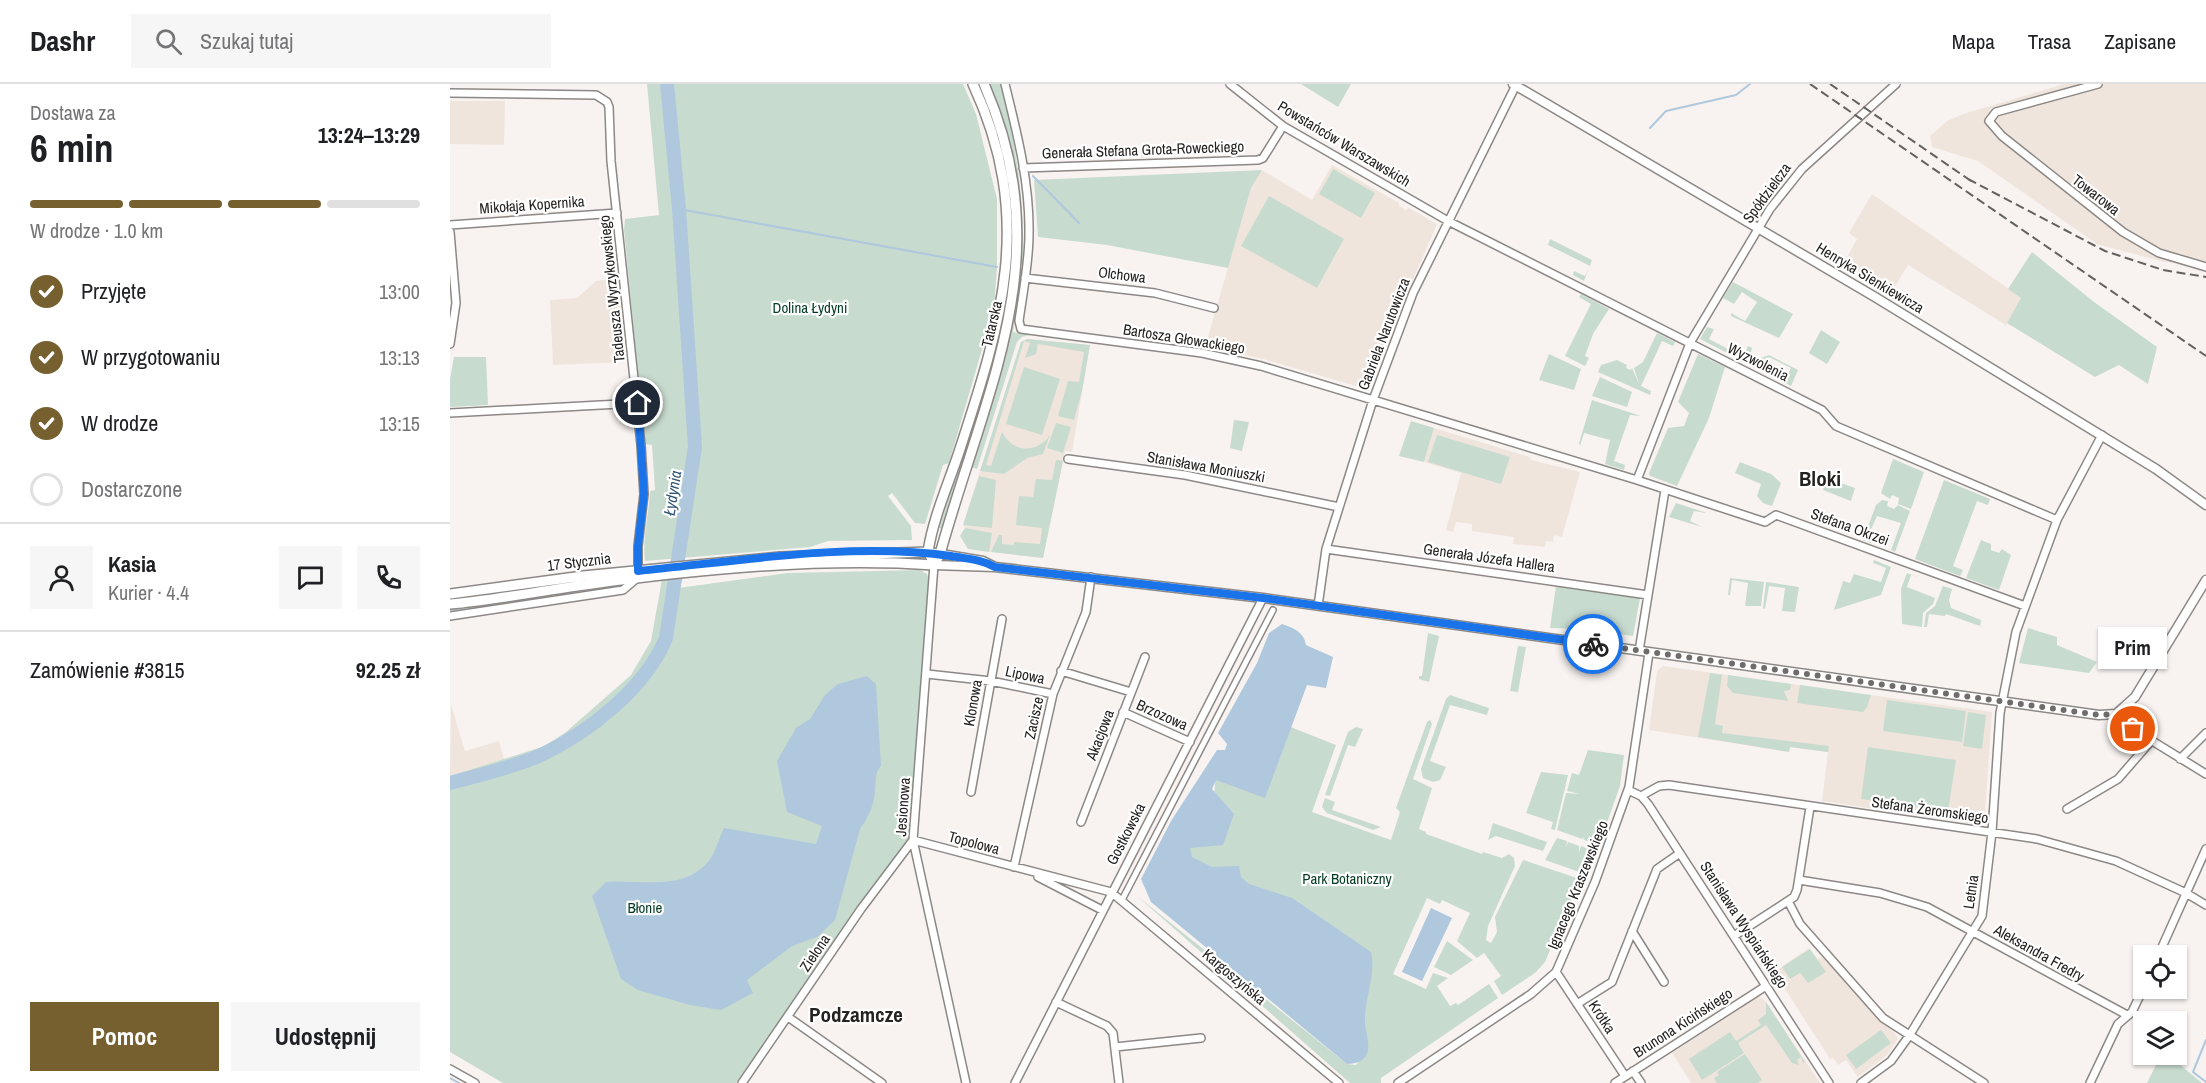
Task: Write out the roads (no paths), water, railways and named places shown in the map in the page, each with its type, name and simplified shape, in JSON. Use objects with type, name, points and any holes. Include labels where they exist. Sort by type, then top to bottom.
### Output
[{"type":"main road","name":"Tatarska","points":[[927,552],[986,370],[1005,289],[1008,241],[1006,195],[994,140],[973,84]]},
{"type":"main road","name":"Tatarska","points":[[934,565],[940,554],[1005,341],[1017,266],[1018,218],[1011,167],[996,112],[984,84]]},
{"type":"main road","name":"17 Stycznia","points":[[450,594],[831,554],[927,552]]},
{"type":"main road","name":"17 Stycznia","points":[[694,569],[804,565],[934,565]]},
{"type":"main road","name":"17 Stycznia","points":[[450,604],[637,575]]},
{"type":"street","name":"Tatarska","points":[[1005,84],[1029,207],[1025,278],[1019,321],[1021,329]]},
{"type":"street","name":"Powstańców Warszawskich","points":[[1230,84],[1283,126],[1448,221]]},
{"type":"street","name":"Spółdzielcza","points":[[1636,480],[1690,343],[1780,194],[1802,169],[1896,84]]},
{"type":"street","name":"Towarowa","points":[[2098,84],[1996,112],[1989,121],[1997,132],[2102,218],[2159,253],[2206,267]]},
{"type":"street","name":"Henryka Sienkiewicza","points":[[1515,85],[1759,226],[2102,435],[2156,469],[2206,505]]},
{"type":"street","name":"Gabriela Narutowicza","points":[[1318,606],[1326,549],[1373,400],[1413,293],[1515,85]]},
{"type":"street","name":"Tadeusza Wyrzykowskiego","points":[[450,93],[596,95],[607,102],[610,111],[611,161],[638,403],[644,494],[637,575]]},
{"type":"street","name":"Generała Stefana Grota-Roweckiego","points":[[1023,168],[1258,160],[1263,158],[1283,126]]},
{"type":"street","name":"Mikołaja Kopernika","points":[[450,225],[617,213]]},
{"type":"street","name":"Wyzwolenia","points":[[1448,221],[1822,410],[1836,426],[2057,520]]},
{"type":"street","points":[[450,232],[456,303],[450,344]]},
{"type":"street","name":"Olchowa","points":[[1025,278],[1155,293],[1214,308]]},
{"type":"street","name":"Bartosza Głowackiego","points":[[1021,329],[1202,352],[1269,368],[1373,400]]},
{"type":"street","points":[[1373,400],[1665,490],[1639,651]]},
{"type":"street","points":[[450,413],[638,403]]},
{"type":"street","name":"Letnia","points":[[1861,1083],[1891,1061],[1974,932],[1982,915],[1992,832],[1994,765],[2001,701],[2016,632],[2057,520],[2102,435]]},
{"type":"street","name":"Stanisława Moniuszki","points":[[1068,459],[1185,475],[1339,507]]},
{"type":"street","name":"Stefana Okrzei","points":[[1665,490],[1765,522],[1776,515],[2025,606]]},
{"type":"street","name":"Generała Józefa Hallera","points":[[1326,549],[1648,594]]},
{"type":"street","name":"17 Stycznia","points":[[927,552],[983,561],[995,567]]},
{"type":"street","points":[[927,552],[934,565]]},
{"type":"street","name":"17 Stycznia","points":[[934,565],[995,567],[1263,598],[2099,715],[2116,714]]},
{"type":"street","name":"Jesionowa","points":[[934,565],[913,840],[966,1083]]},
{"type":"street","name":"17 Stycznia","points":[[450,616],[623,590],[637,575]]},
{"type":"street","name":"Zacisze","points":[[1014,867],[1053,694],[1086,612],[1091,578]]},
{"type":"street","points":[[2206,580],[2135,697],[2116,714],[2128,726],[2206,774]]},
{"type":"street","name":"Gostkowska","points":[[1015,1083],[1263,598]]},
{"type":"street","points":[[1122,900],[1273,610]]},
{"type":"street","name":"Klonowa","points":[[971,792],[1002,619]]},
{"type":"street","name":"Ignacego Kraszewskiego","points":[[1398,1083],[1531,994],[1556,972],[1595,882],[1628,790],[1649,653]]},
{"type":"street","name":"Akacjowa","points":[[1081,822],[1144,657]]},
{"type":"street","points":[[1061,671],[1131,692]]},
{"type":"street","name":"Lipowa","points":[[927,674],[991,681],[1053,694]]},
{"type":"street","name":"Brzozowa","points":[[1124,712],[1190,742]]},
{"type":"street","points":[[2180,759],[2206,733]]},
{"type":"street","points":[[2067,809],[2118,779],[2151,741]]},
{"type":"street","name":"Stefana Żeromskiego","points":[[1641,796],[1664,785],[1992,832],[2098,854],[2186,893],[2206,906]]},
{"type":"street","points":[[1628,790],[1641,796]]},
{"type":"street","name":"Stanisława Wyspiańskiego","points":[[1641,796],[1829,1083]]},
{"type":"street","points":[[1734,936],[1788,902],[1797,890],[1810,807]]},
{"type":"street","name":"Topolowa","points":[[913,840],[1112,892]]},
{"type":"street","name":"Zielona","points":[[742,1083],[861,909],[913,840]]},
{"type":"street","points":[[2163,945],[2206,849]]},
{"type":"street","points":[[1577,1004],[1612,982],[1657,869],[1680,853]]},
{"type":"street","name":"Topolowa","points":[[1028,871],[1102,910]]},
{"type":"street","name":"Aleksandra Fredry","points":[[1799,880],[1908,900],[1974,932],[2127,1016]]},
{"type":"street","name":"Kargoszyńska","points":[[1112,892],[1339,1083]]},
{"type":"street","points":[[1788,902],[1800,924],[1883,1018],[1984,1083]]},
{"type":"street","points":[[1632,932],[1664,982]]},
{"type":"street","name":"Krótka","points":[[1556,972],[1625,1076]]},
{"type":"street","name":"Brunona Kicińskiego","points":[[1615,1083],[1766,986]]},
{"type":"street","points":[[2090,1083],[2118,1024],[2132,1012],[2138,999]]},
{"type":"street","points":[[1056,1002],[1107,1026],[1113,1033],[1119,1083]]},
{"type":"street","points":[[788,1017],[882,1083]]},
{"type":"street","points":[[1115,1047],[1201,1038]]},
{"type":"street","points":[[450,1069],[475,1083]]},
{"type":"street","points":[[1634,1071],[1641,1083]]},
{"type":"water","points":[[1282,624],[1301,634],[1306,645],[1333,657],[1326,688],[1307,685],[1265,798],[1216,780],[1212,789],[1234,814],[1223,845],[1190,848],[1192,857],[1212,867],[1239,866],[1241,877],[1249,884],[1292,898],[1371,952],[1372,976],[1365,1017],[1368,1050],[1364,1059],[1347,1064],[1151,902],[1141,879],[1171,821],[1217,750],[1225,750],[1227,744],[1218,733],[1257,663],[1269,633]]},
{"type":"water","points":[[867,676],[876,684],[881,766],[876,777],[872,806],[860,829],[835,920],[817,937],[792,946],[747,980],[753,993],[721,1010],[690,1005],[638,990],[621,979],[592,896],[606,882],[673,881],[698,871],[710,859],[724,828],[816,844],[822,826],[787,812],[777,761],[796,728],[810,719],[825,695],[838,684]]},
{"type":"water","points":[[1431,908],[1452,918],[1422,981],[1402,972]]},
{"type":"waterway","name":"Łydynia","points":[[450,783],[539,756],[577,735],[630,692],[657,657],[666,638],[695,447],[679,209],[667,84]]},
{"type":"waterway","points":[[1650,128],[1666,111],[1736,95],[1750,84]]},
{"type":"waterway","points":[[1033,176],[1079,223]]},
{"type":"waterway","points":[[679,209],[997,267]]},
{"type":"waterway","points":[[2206,1040],[2193,1072],[2206,1082]]},
{"type":"waterway","points":[[450,1078],[459,1083]]},
{"type":"railway","points":[[1810,84],[2206,356]]},
{"type":"railway","points":[[1830,84],[1974,183]]},
{"type":"railway","points":[[1968,179],[2105,251],[2163,270],[2206,277]]},
{"type":"place","name":"Prim","points":[[2133,729]]},
{"type":"district","name":"Bloki","points":[[1820,479]]},
{"type":"district","name":"Podzamcze","points":[[856,1015]]},
{"type":"park label","name":"Dolina Łydyni","points":[[810,308]]},
{"type":"park label","name":"Park Botaniczny","points":[[1347,879]]},
{"type":"park label","name":"Błonie","points":[[645,908]]}]
